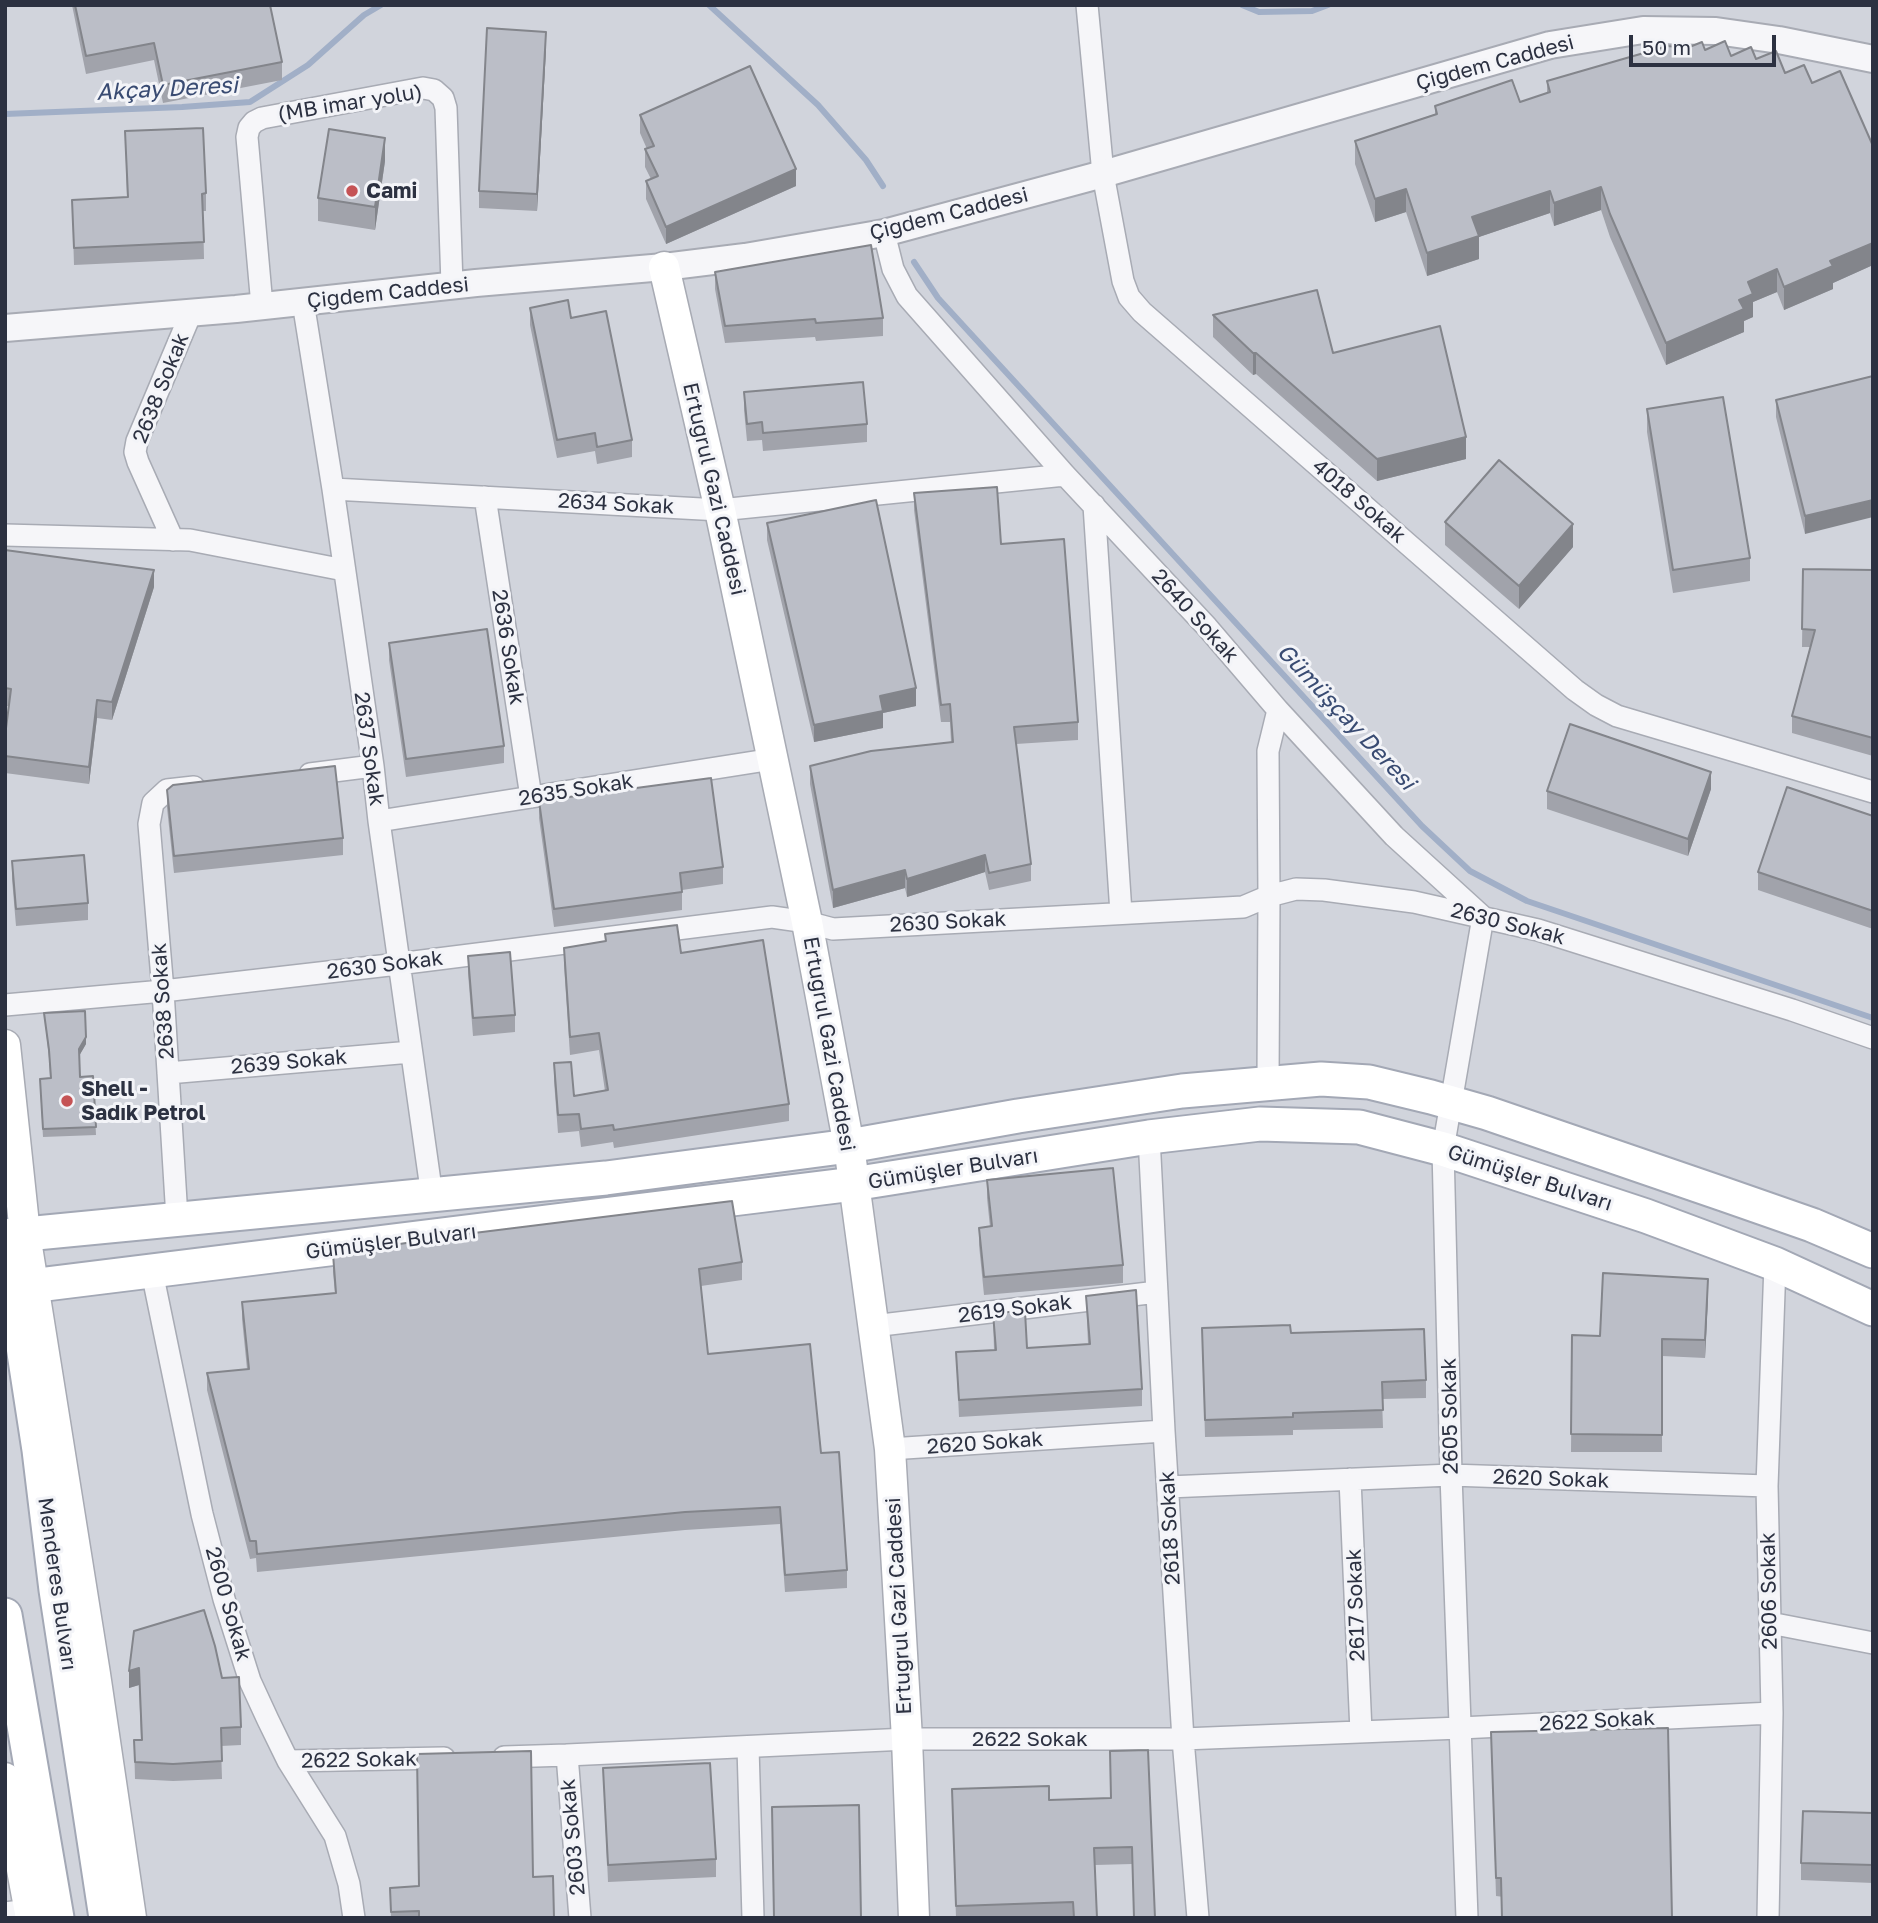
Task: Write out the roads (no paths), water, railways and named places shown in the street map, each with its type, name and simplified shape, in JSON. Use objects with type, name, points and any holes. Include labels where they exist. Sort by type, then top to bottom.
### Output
[{"type":"main road","name":"Ertuğrul Gazi Caddesi","points":[[664,267],[720,510],[773,759],[849,1146],[890,1449],[907,1740],[914,1918]]},
{"type":"main road","points":[[5,1045],[12,1240]]},
{"type":"main road","name":"Gümüşler Bulvarı","points":[[12,1240],[177,1219],[606,1178],[849,1146],[1168,1093],[1321,1079],[1369,1082],[1451,1102],[1726,1195],[1873,1251]]},
{"type":"main road","name":"Gümüşler Bulvarı","points":[[18,1288],[853,1184],[1149,1137],[1260,1124],[1359,1128],[1443,1149],[1646,1216],[1775,1264],[1873,1309]]},
{"type":"main road","name":"Menderes Bulvarı","points":[[12,1240],[56,1590],[106,1918]]},
{"type":"main road","points":[[18,1288],[131,1918]]},
{"type":"main road","points":[[5,1615],[30,1915]]},
{"type":"main road","points":[[5,1778],[30,1915]]},
{"type":"street","name":"4018 Sokak","points":[[1087,5],[1103,174],[1123,281],[1129,297],[1142,312],[1595,705],[1618,716],[1873,792]]},
{"type":"street","name":"Çiğdem Caddesi","points":[[5,328],[191,313],[452,285],[664,267],[745,257],[884,233],[1103,174],[1550,45],[1643,30],[1716,31],[1779,40],[1873,59]]},
{"type":"street","name":"(MB imar yolu)","points":[[262,306],[247,137],[249,128],[262,118],[423,88],[435,90],[443,98],[446,108],[452,285]]},
{"type":"street","name":"2640 Sokak","points":[[884,233],[893,269],[907,296],[1065,475],[1207,627],[1278,710],[1394,836],[1483,917]]},
{"type":"street","name":"2637 Sokak","points":[[303,302],[373,766],[398,964],[432,1196]]},
{"type":"street","name":"2638 Sokak","points":[[173,540],[135,453],[137,441],[191,313]]},
{"type":"street","name":"2634 Sokak","points":[[332,489],[720,510],[1065,475]]},
{"type":"street","name":"2636 Sokak","points":[[485,497],[531,797]]},
{"type":"street","points":[[1094,505],[1121,913]]},
{"type":"street","points":[[5,535],[190,541],[344,570]]},
{"type":"street","points":[[1268,1082],[1268,751],[1278,710]]},
{"type":"street","name":"2635 Sokak","points":[[379,821],[773,759]]},
{"type":"street","points":[[290,776],[373,766]]},
{"type":"street","name":"2638 Sokak","points":[[177,1219],[163,991],[149,824],[153,803],[167,790],[208,785]]},
{"type":"street","name":"2630 Sokak","points":[[5,1005],[163,991],[772,917],[833,929],[1243,907],[1296,889],[1414,902],[1538,930],[1873,1038]]},
{"type":"street","name":"2605 Sokak","points":[[1467,1918],[1451,1475],[1443,1149],[1483,917]]},
{"type":"street","name":"2639 Sokak","points":[[168,1073],[411,1052]]},
{"type":"street","name":"2618 Sokak","points":[[1149,1137],[1183,1739],[1198,1918]]},
{"type":"street","name":"2606 Sokak","points":[[1768,1918],[1772,1713],[1767,1486],[1775,1264]]},
{"type":"street","name":"2600 Sokak","points":[[152,1272],[202,1514],[224,1599],[250,1681],[288,1761],[335,1836],[349,1884],[354,1918]]},
{"type":"street","name":"2619 Sokak","points":[[873,1326],[1157,1292]]},
{"type":"street","name":"2620 Sokak","points":[[890,1449],[1164,1431]]},
{"type":"street","name":"2620 Sokak","points":[[1168,1486],[1451,1475],[1767,1486]]},
{"type":"street","name":"2617 Sokak","points":[[1350,1479],[1361,1732]]},
{"type":"street","points":[[1770,1623],[1873,1643]]},
{"type":"street","name":"2622 Sokak","points":[[288,1761],[567,1755],[907,1740],[1183,1739],[1772,1713]]},
{"type":"street","points":[[748,1747],[753,1918]]},
{"type":"street","name":"2603 Sokak","points":[[567,1755],[580,1918]]},
{"type":"waterway","name":"Akçay Deresi","points":[[5,114],[250,102],[308,65],[364,15],[381,5]]},
{"type":"waterway","name":"Gümüşçay Deresi","points":[[709,5],[818,105],[866,160],[883,186]]},
{"type":"waterway","name":"Akçay Deresi","points":[[1242,5],[1259,12],[1312,11],[1328,5]]},
{"type":"waterway","name":"Gümüşçay Deresi","points":[[914,262],[938,298],[1422,826],[1470,871],[1527,901],[1873,1018]]},
{"type":"place","name":"Cami","points":[[352,191]]},
{"type":"place","name":"Shell - Sadık Petrol","points":[[67,1101]]}]
